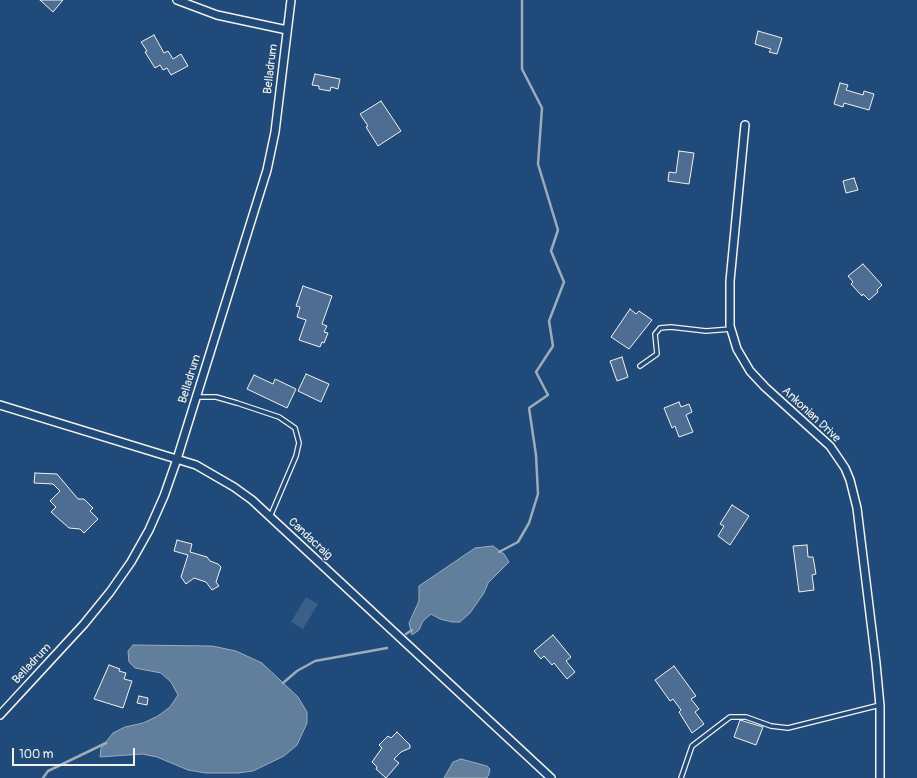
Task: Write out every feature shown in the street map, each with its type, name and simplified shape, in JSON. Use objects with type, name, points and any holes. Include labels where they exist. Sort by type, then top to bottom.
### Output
[{"type":"street","points":[[177,0],[217,14],[287,30]]},
{"type":"street","name":"Belladrum","points":[[0,715],[84,624],[110,592],[131,562],[149,530],[164,496],[177,459],[267,170],[275,132],[291,0]]},
{"type":"street","name":"Ankonian Drive","points":[[745,125],[730,281],[729,310],[732,330],[737,349],[750,371],[765,387],[830,446],[845,468],[850,480],[857,508],[880,705],[880,778]]},
{"type":"street","name":"Candacraig","points":[[0,404],[177,459],[209,472],[234,487],[270,517],[551,778]]},
{"type":"lane","points":[[640,366],[657,354],[655,334],[660,328],[671,327],[706,332],[732,330]]},
{"type":"lane","points":[[196,397],[216,397],[237,403],[279,417],[295,428],[299,443],[296,456],[270,517]]},
{"type":"lane","points":[[681,778],[692,746],[730,717],[746,717],[771,726],[788,728],[880,705]]},
{"type":"shaded area","points":[[493,546],[504,554],[509,562],[488,583],[484,593],[470,613],[460,622],[440,619],[431,614],[423,621],[419,630],[412,635],[409,623],[419,601],[419,586],[475,548]]},
{"type":"shaded area","points":[[306,597],[318,604],[303,629],[291,622]]},
{"type":"shaded area","points":[[133,645],[212,646],[236,651],[262,663],[298,697],[307,712],[307,723],[297,745],[284,756],[253,771],[238,773],[206,773],[188,770],[157,757],[142,754],[100,757],[101,748],[113,733],[125,727],[143,723],[158,716],[170,707],[178,695],[171,682],[161,673],[135,668],[129,662],[128,651]]},
{"type":"shaded area","points":[[461,759],[487,766],[490,769],[487,778],[444,778],[453,762]]},
{"type":"building","points":[[40,0],[63,0],[53,12]]},
{"type":"building","points":[[758,31],[782,38],[777,54],[769,52],[771,49],[755,44]]},
{"type":"building","points":[[154,35],[164,53],[168,51],[173,59],[181,54],[188,66],[171,75],[167,68],[163,70],[160,65],[155,68],[145,52],[147,51],[141,42]]},
{"type":"building","points":[[315,74],[340,79],[338,89],[331,87],[330,91],[319,89],[319,86],[312,85]]},
{"type":"building","points":[[840,83],[848,85],[846,90],[863,95],[864,91],[874,94],[869,110],[844,103],[843,107],[834,104]]},
{"type":"building","points":[[381,101],[401,131],[378,146],[360,114]]},
{"type":"building","points":[[679,151],[694,153],[689,184],[668,181],[669,172],[676,173]]},
{"type":"building","points":[[854,178],[858,190],[846,193],[843,181]]},
{"type":"building","points":[[863,264],[882,285],[877,290],[878,292],[869,300],[863,294],[862,296],[851,284],[853,282],[848,276]]},
{"type":"building","points":[[303,286],[332,296],[322,324],[327,326],[324,332],[328,333],[324,343],[322,342],[320,347],[299,340],[306,320],[297,317],[300,307],[296,306]]},
{"type":"building","points":[[630,309],[636,314],[639,311],[652,320],[629,349],[611,337]]},
{"type":"building","points":[[622,357],[628,377],[617,381],[610,361]]},
{"type":"building","points":[[306,374],[329,384],[321,402],[298,391]]},
{"type":"building","points":[[254,375],[273,384],[275,379],[296,389],[287,408],[247,389]]},
{"type":"building","points":[[679,402],[681,407],[689,404],[692,412],[686,415],[693,432],[679,437],[675,426],[672,428],[664,408]]},
{"type":"building","points":[[35,473],[57,474],[78,499],[84,499],[93,508],[90,511],[98,519],[84,533],[80,529],[69,528],[51,512],[56,507],[50,501],[60,491],[53,484],[34,483]]},
{"type":"building","points":[[732,505],[749,516],[730,545],[718,536],[724,526],[720,524]]},
{"type":"building","points":[[177,540],[192,544],[190,552],[207,557],[210,561],[221,567],[216,582],[219,586],[212,590],[206,582],[194,578],[186,584],[181,577],[188,555],[174,551]]},
{"type":"building","points":[[807,545],[808,557],[813,557],[816,574],[812,575],[814,590],[799,592],[793,546]]},
{"type":"building","points":[[553,635],[571,657],[566,661],[575,672],[567,679],[554,663],[552,665],[544,656],[541,659],[534,651]]},
{"type":"building","points":[[109,665],[126,673],[124,679],[132,681],[123,708],[94,699]]},
{"type":"building","points":[[674,666],[696,696],[691,699],[699,709],[695,712],[704,724],[692,733],[679,712],[681,710],[673,699],[670,701],[655,680]]},
{"type":"building","points":[[139,696],[148,698],[147,705],[137,703]]},
{"type":"building","points":[[740,720],[763,727],[756,745],[734,737]]},
{"type":"building","points":[[397,732],[410,745],[410,748],[401,752],[394,759],[399,763],[386,778],[376,769],[377,767],[372,762],[382,748],[379,745],[388,736],[391,738]]},
{"type":"waterway","points":[[499,552],[518,542],[529,523],[538,494],[536,455],[529,408],[548,395],[536,372],[553,346],[549,321],[564,282],[551,251],[558,230],[538,164],[542,108],[522,69],[522,0]]},
{"type":"waterway","points":[[406,634],[412,630]]},
{"type":"waterway","points":[[283,683],[297,671],[315,661],[387,648]]},
{"type":"waterway","points":[[43,778],[48,771],[106,743]]}]
